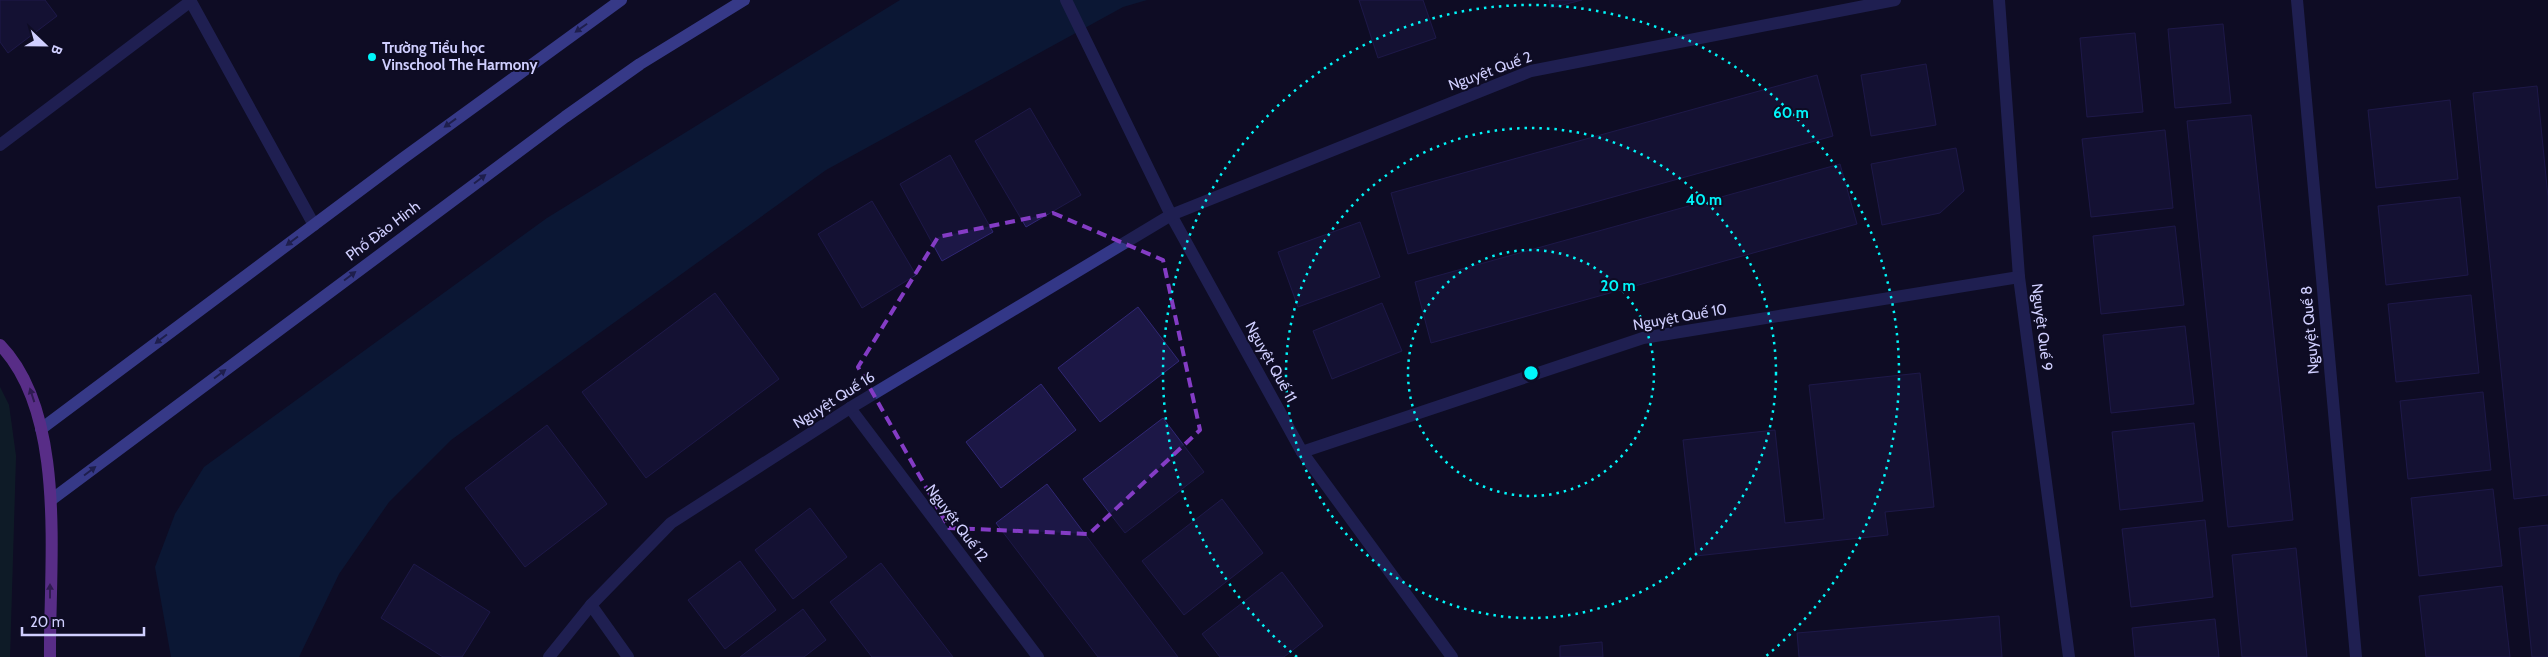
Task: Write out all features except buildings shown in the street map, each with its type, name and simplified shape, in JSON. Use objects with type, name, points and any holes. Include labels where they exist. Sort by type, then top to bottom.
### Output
[{"type":"main road","points":[[0,345],[14,359],[31,390],[41,429],[51,500],[50,657]]},
{"type":"street","points":[[0,146],[191,0],[314,224]]},
{"type":"street","points":[[41,429],[314,224],[540,57],[621,0]]},
{"type":"street","name":"Phố Đào Hinh","points":[[51,500],[557,122],[640,64],[744,0]]},
{"type":"street","name":"Nguyệt Quế 11","points":[[1066,0],[1098,62],[1171,215],[1302,452],[1452,657]]},
{"type":"street","name":"Nguyệt Quế 2","points":[[1171,215],[1531,71],[1895,0]]},
{"type":"street","name":"Nguyệt Quế 9","points":[[1999,0],[2019,277],[2069,657]]},
{"type":"street","name":"Nguyệt Quế 8","points":[[2297,0],[2356,657]]},
{"type":"street","name":"Nguyệt Quế 16","points":[[549,657],[590,606],[671,523],[850,408],[1171,215]]},
{"type":"street","name":"Nguyệt Quế 10","points":[[1302,452],[1643,338],[2019,277]]},
{"type":"street","name":"Nguyệt Quế 12","points":[[850,408],[1038,657]]},
{"type":"street","points":[[590,606],[628,657]]},
{"type":"highlighted area","points":[[1053,213],[1163,260],[1200,430],[1089,534],[949,528],[858,367],[938,237]]},
{"type":"green space","points":[[0,387],[9,405],[16,456],[10,657],[0,657]]},
{"type":"water","points":[[900,0],[1147,0],[1123,7],[826,170],[451,440],[389,502],[339,574],[299,657],[171,657],[155,567],[175,514],[204,467],[547,218]]},
{"type":"place","name":"Trường Tiểu học Vinschool The Harmony","points":[[372,57]]}]
